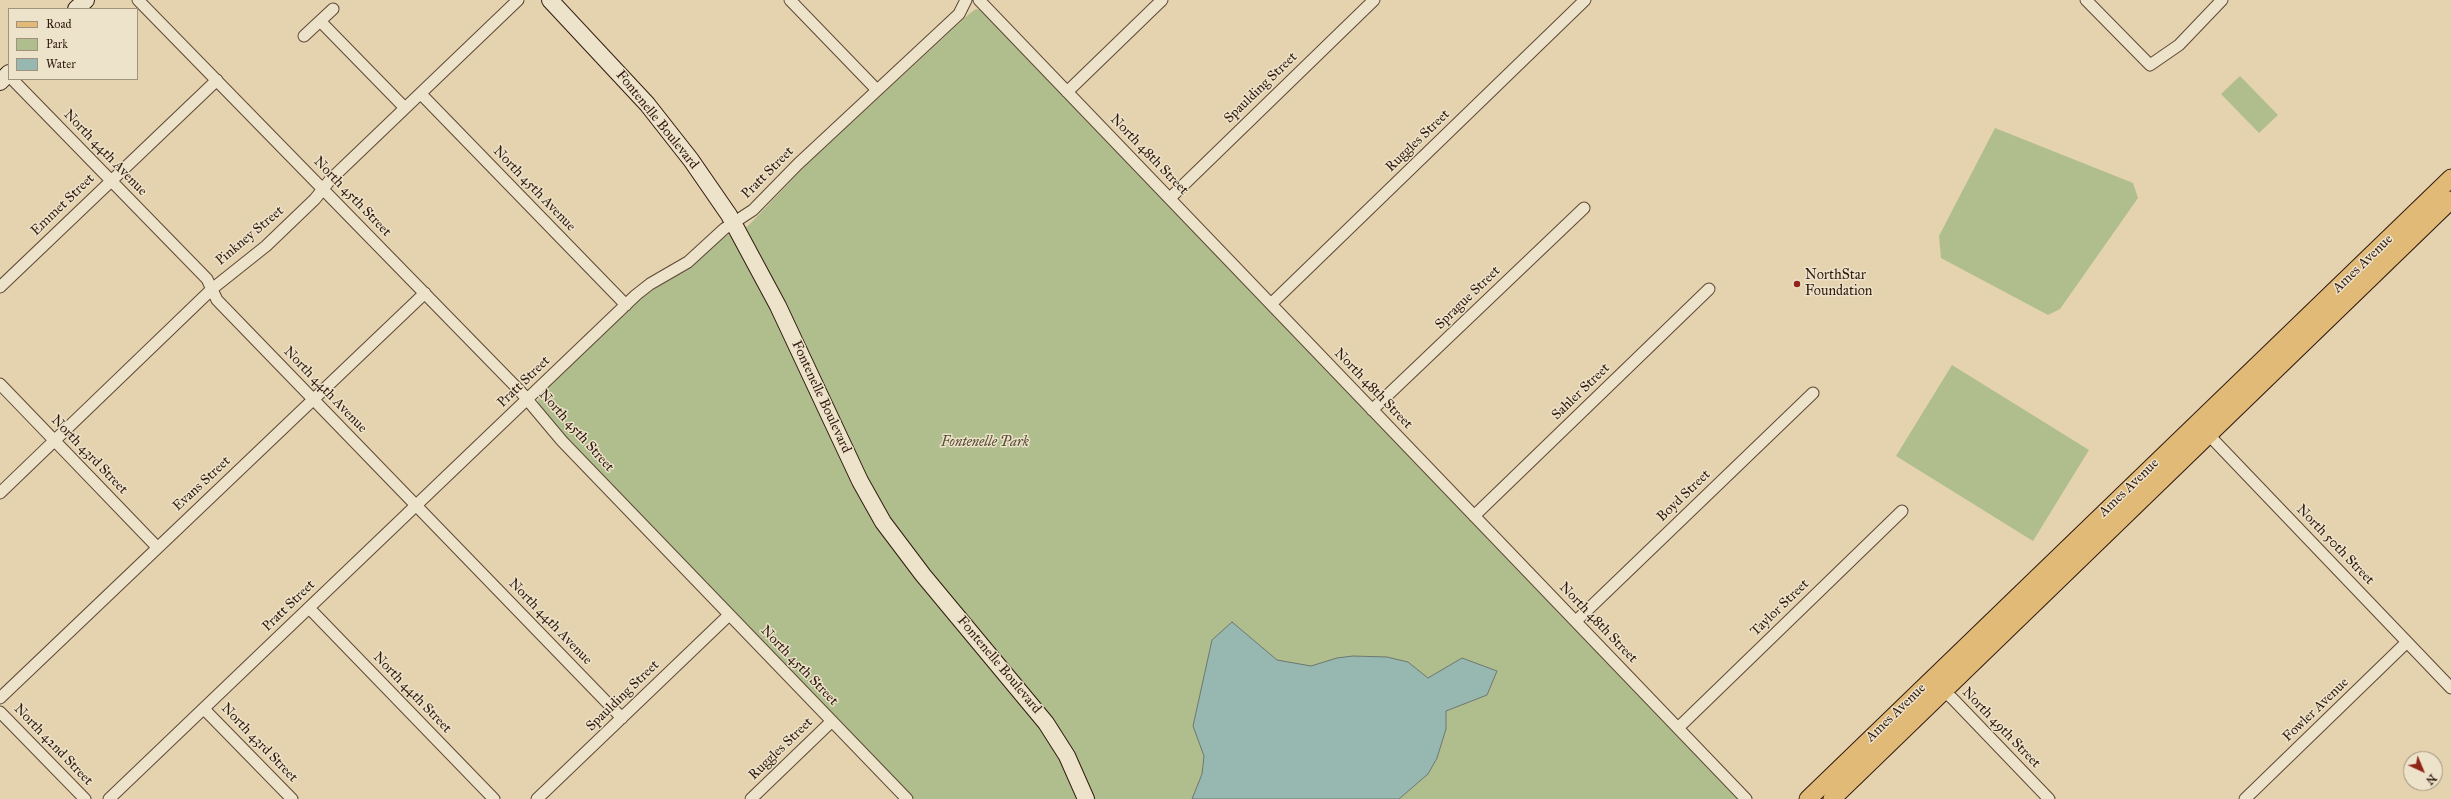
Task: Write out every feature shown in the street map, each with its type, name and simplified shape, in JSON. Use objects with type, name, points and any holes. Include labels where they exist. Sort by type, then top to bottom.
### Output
[{"type":"main road","points":[[77,8],[86,0]]},
{"type":"main road","name":"Fontenelle Boulevard","points":[[550,0],[647,104],[691,160],[734,223],[778,306],[860,481],[883,522],[922,575],[1046,723],[1067,756],[1086,799]]},
{"type":"main road","name":"Ames Avenue","points":[[1832,799],[1936,686],[2197,422],[2451,178]]},
{"type":"main road","name":"Ames Avenue","points":[[1808,799],[1936,686],[2208,434],[2451,200]]},
{"type":"street","name":"North 45th Street","points":[[138,0],[425,293],[527,400],[562,441],[907,799]]},
{"type":"street","name":"Pinkney Street","points":[[0,493],[212,289],[266,246],[405,108],[518,0]]},
{"type":"street","points":[[790,0],[877,90]]},
{"type":"street","name":"Pratt Street","points":[[109,799],[626,305],[650,284],[688,262],[724,229],[753,210],[798,164],[959,14],[966,0]]},
{"type":"street","name":"North 48th Street","points":[[979,0],[1746,799]]},
{"type":"street","points":[[1067,92],[1162,0]]},
{"type":"street","name":"Spaulding Street","points":[[1170,198],[1374,0]]},
{"type":"street","name":"Ruggles Street","points":[[1271,304],[1585,0]]},
{"type":"street","points":[[2086,0],[2150,65],[2178,45],[2222,0]]},
{"type":"street","points":[[304,36],[333,9]]},
{"type":"street","points":[[320,22],[405,108]]},
{"type":"street","name":"North 44th Avenue","points":[[10,80],[111,180],[207,279],[217,300],[622,718]]},
{"type":"street","name":"Emmet Street","points":[[0,287],[217,80]]},
{"type":"street","name":"North 45th Avenue","points":[[421,94],[626,305]]},
{"type":"street","name":"Sprague Street","points":[[1372,410],[1584,208]]},
{"type":"street","name":"Sahler Street","points":[[1474,516],[1709,289]]},
{"type":"street","name":"Evans Street","points":[[0,698],[425,293]]},
{"type":"street","name":"North 43rd Street","points":[[0,384],[157,547]]},
{"type":"street","name":"Boyd Street","points":[[1576,621],[1813,393]]},
{"type":"street","name":"North 50th Street","points":[[2197,422],[2451,688]]},
{"type":"street","name":"Taylor Street","points":[[1678,728],[1902,511]]},
{"type":"street","name":"North 44th Street","points":[[309,608],[494,799]]},
{"type":"street","name":"Spaulding Street","points":[[537,799],[729,615]]},
{"type":"street","name":"Fowler Avenue","points":[[2245,799],[2407,642]]},
{"type":"street","name":"North 49th Street","points":[[1936,686],[1952,698],[2049,799]]},
{"type":"street","name":"North 43rd Street","points":[[204,709],[292,799]]},
{"type":"street","name":"North 42nd Street","points":[[0,712],[85,799]]},
{"type":"street","name":"Ruggles Street","points":[[751,799],[832,721]]},
{"type":"green space","name":"Fontenelle Park","points":[[976,9],[981,10],[1726,784],[1737,799],[914,799],[592,466],[541,410],[538,401],[541,393],[639,299],[670,279],[704,252],[707,252],[725,236],[748,226],[808,163]]},
{"type":"green space","points":[[2240,76],[2278,115],[2259,133],[2221,94]]},
{"type":"green space","points":[[1995,128],[2133,183],[2138,198],[2060,309],[2048,315],[1941,258],[1939,236]]},
{"type":"green space","points":[[1952,365],[2089,450],[2033,541],[1896,456]]},
{"type":"water","points":[[1232,622],[1277,660],[1311,666],[1337,658],[1353,656],[1387,657],[1408,662],[1428,678],[1462,658],[1497,671],[1487,695],[1446,711],[1446,729],[1437,758],[1428,774],[1399,799],[1192,799],[1202,774],[1204,756],[1193,726],[1212,640]]},
{"type":"place","name":"NorthStar Foundation","points":[[1797,284]]}]
